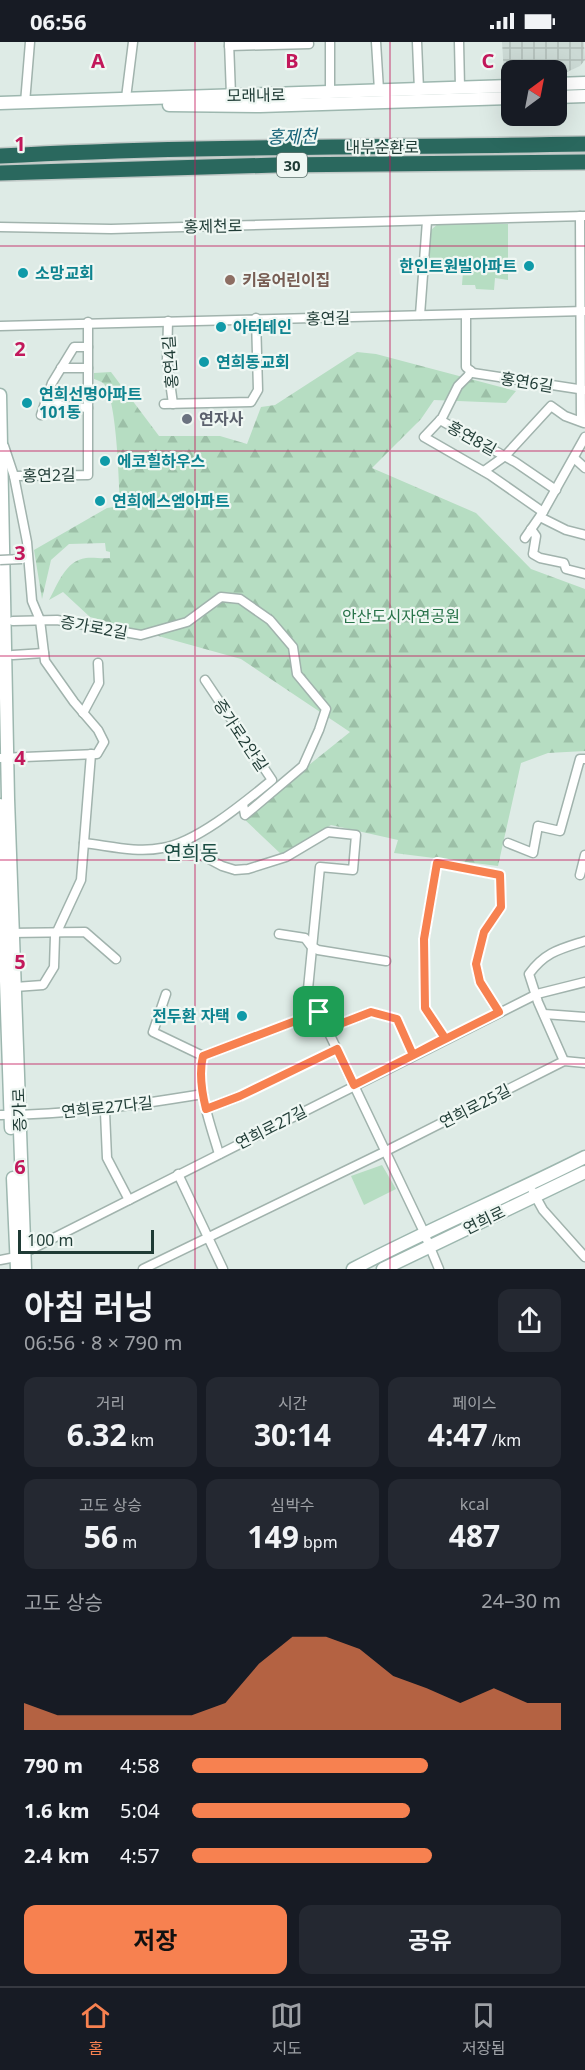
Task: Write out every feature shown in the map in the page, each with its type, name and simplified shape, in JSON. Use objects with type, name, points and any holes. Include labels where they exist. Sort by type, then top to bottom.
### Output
[{"type":"highway","name":"내부순환로","points":[[0,156],[53,153],[585,144]]},
{"type":"highway","name":"내부순환로","points":[[0,173],[276,165],[585,162]]},
{"type":"main road","points":[[567,84],[585,83]]},
{"type":"main road","name":"모래내로","points":[[0,103],[501,86]]},
{"type":"main road","points":[[567,97],[585,96]]},
{"type":"main road","name":"모래내로","points":[[0,110],[170,105],[260,106],[501,98]]},
{"type":"main road","name":"증가로","points":[[0,395],[6,933],[4,1059],[19,1259],[25,1269]]},
{"type":"main road","name":"증가로","points":[[0,805],[6,933],[15,987],[10,1115]]},
{"type":"main road","name":"연희로","points":[[383,1269],[431,1246],[532,1191],[585,1157]]},
{"type":"main road","name":"연희로","points":[[353,1269],[424,1232],[585,1172]]},
{"type":"street","points":[[25,103],[30,42]]},
{"type":"street","points":[[126,98],[133,42]]},
{"type":"street","points":[[330,42],[330,92]]},
{"type":"street","points":[[376,42],[379,90]]},
{"type":"street","points":[[417,42],[418,90]]},
{"type":"street","points":[[459,42],[460,87]]},
{"type":"street","points":[[231,95],[229,44],[309,45]]},
{"type":"street","name":"홍제천로","points":[[0,227],[111,229],[583,216],[583,311]]},
{"type":"street","points":[[420,315],[427,221]]},
{"type":"street","name":"홍연길","points":[[0,326],[583,311]]},
{"type":"street","name":"홍연8길","points":[[484,471],[505,456],[551,406],[565,416],[583,422],[583,311]]},
{"type":"street","points":[[440,420],[458,386],[471,371],[466,367],[466,315]]},
{"type":"street","name":"홍연4길","points":[[168,321],[168,404],[251,402],[258,390],[256,318]]},
{"type":"street","name":"홍연2길","points":[[14,476],[88,475],[88,322]]},
{"type":"street","points":[[40,415],[52,383],[74,348],[88,347]]},
{"type":"street","points":[[62,368],[88,368]]},
{"type":"street","name":"홍연6길","points":[[471,371],[583,390]]},
{"type":"street","points":[[46,401],[64,406],[88,408]]},
{"type":"street","name":"홍연8길","points":[[556,490],[505,456],[440,420],[424,437],[484,471],[566,530],[585,535]]},
{"type":"street","points":[[525,538],[542,514],[585,438]]},
{"type":"street","name":"증가로2길","points":[[2,440],[14,476],[32,601],[40,620],[45,661],[98,730],[104,742],[97,754],[91,754],[81,880],[57,931]]},
{"type":"street","points":[[574,458],[585,468]]},
{"type":"street","points":[[531,529],[536,536],[533,554],[540,558],[564,563],[566,569],[585,574]]},
{"type":"street","points":[[0,560],[26,559]]},
{"type":"street","name":"증가로2길","points":[[40,620],[57,620],[141,635],[187,622],[221,597],[240,599],[270,620],[293,647],[297,674],[326,709],[303,766],[245,815],[243,804]]},
{"type":"street","points":[[13,621],[40,620]]},
{"type":"street","points":[[14,655],[44,653]]},
{"type":"street","points":[[83,712],[99,683],[98,663]]},
{"type":"street","name":"증가로2안길","points":[[84,843],[141,850],[174,846],[243,804],[272,780],[205,680]]},
{"type":"street","points":[[4,758],[91,754]]},
{"type":"street","points":[[508,843],[532,853],[538,826],[560,831],[580,759],[585,759]]},
{"type":"street","name":"증가로2안길","points":[[174,846],[235,870],[286,857],[328,832],[356,835],[353,870],[320,867],[311,946]]},
{"type":"street","points":[[580,875],[585,855]]},
{"type":"street","points":[[445,1038],[425,1008],[424,939],[437,863],[500,875],[501,907],[484,932],[476,964],[480,982],[499,1012]]},
{"type":"street","points":[[15,987],[43,985],[54,967],[57,931]]},
{"type":"street","points":[[6,933],[85,932],[116,959]]},
{"type":"street","points":[[279,934],[305,938],[311,946],[318,950],[386,961]]},
{"type":"street","points":[[585,941],[557,950],[539,960],[529,974],[564,1061],[585,1063]]},
{"type":"street","points":[[311,946],[308,989],[431,1246],[439,1269]]},
{"type":"street","name":"연희로27길","points":[[19,1259],[178,1174],[445,1038],[537,994],[585,982]]},
{"type":"street","points":[[166,994],[153,1032],[203,1056],[319,1012]]},
{"type":"street","points":[[327,1029],[371,1012],[397,1019],[413,1055]]},
{"type":"street","points":[[544,1014],[585,1017]]},
{"type":"street","points":[[206,1109],[240,1096],[337,1049]]},
{"type":"street","points":[[203,1056],[203,1094],[219,1154]]},
{"type":"street","name":"연희로25길","points":[[143,1269],[386,1151],[564,1061]]},
{"type":"street","name":"연희로27다길","points":[[10,1115],[39,1115],[149,1103],[203,1094]]},
{"type":"street","points":[[103,1108],[107,1158],[129,1200]]},
{"type":"street","points":[[178,1174],[223,1269]]},
{"type":"street","points":[[532,1191],[543,1210],[585,1257]]},
{"type":"street","points":[[0,1260],[19,1259]]},
{"type":"shaded area","points":[[502,42],[584,42],[585,60],[580,66],[567,72],[567,60],[503,60]]},
{"type":"green space","points":[[439,223],[508,224],[508,280],[495,278],[494,290],[476,289],[475,285],[462,285],[463,271],[444,269],[445,264],[429,261],[431,230]]},
{"type":"green space","name":"안산도시자연공원","points":[[357,352],[376,354],[516,391],[506,403],[434,400],[421,419],[372,468],[476,513],[531,569],[585,589],[585,751],[548,753],[521,763],[498,866],[394,853],[398,840],[331,825],[282,855],[243,818],[350,732],[241,659],[90,617],[63,592],[49,600],[67,568],[86,558],[110,558],[110,552],[106,551],[105,543],[69,544],[51,560],[42,599],[34,550],[107,508],[120,506],[111,404],[108,391],[103,383],[94,379],[94,373],[111,372],[159,436],[220,436],[247,444],[261,407],[275,405]]},
{"type":"green space","points":[[382,1165],[396,1189],[364,1205],[351,1176]]},
{"type":"pier","points":[[585,140],[585,174],[62,181],[0,185],[0,150]]},
{"type":"place","name":"한인트원빌아파트","points":[[529,266]]},
{"type":"place","name":"소망교회","points":[[23,273]]},
{"type":"place","name":"키움어린이집","points":[[230,280]]},
{"type":"place","name":"아터테인","points":[[221,327]]},
{"type":"place","name":"연희동교회","points":[[204,362]]},
{"type":"place","name":"연희선명아파트 101동","points":[[27,403]]},
{"type":"place","name":"연자사","points":[[187,419]]},
{"type":"place","name":"에코힐하우스","points":[[105,461]]},
{"type":"place","name":"연희에스엠아파트","points":[[100,501]]},
{"type":"place","name":"전두환 자택","points":[[242,1016]]},
{"type":"district","name":"연희동","points":[[191,852]]},
{"type":"route","points":[[437,863],[500,875],[501,907],[484,932],[476,964],[480,982],[499,1012],[354,1085],[337,1049],[240,1096],[206,1109],[203,1100],[203,1056],[319,1012],[327,1029],[371,1012],[397,1019],[413,1055],[445,1038],[425,1008],[424,939],[437,863]]},
{"type":"water label","name":"홍제천","points":[[292,136]]}]
